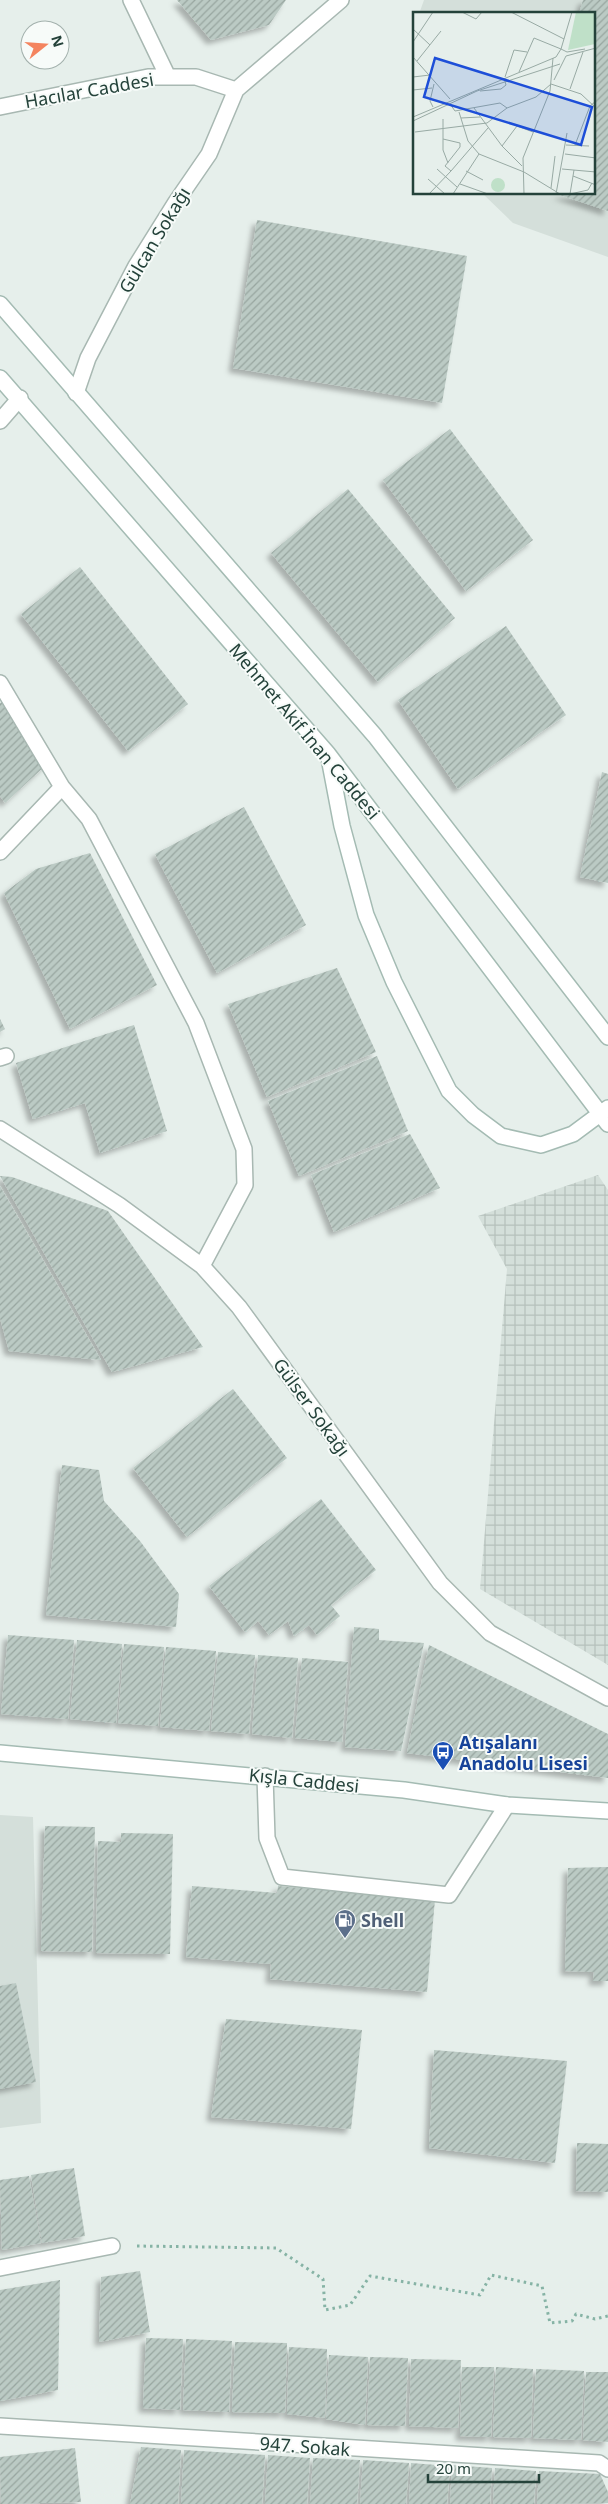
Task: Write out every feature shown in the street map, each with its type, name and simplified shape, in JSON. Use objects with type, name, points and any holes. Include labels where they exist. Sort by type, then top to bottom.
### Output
[{"type":"street","points":[[131,0],[168,77]]},
{"type":"street","points":[[236,90],[341,0]]},
{"type":"street","name":"Hacılar Caddesi","points":[[0,107],[148,77],[196,77],[236,90]]},
{"type":"street","name":"Gülcan Sokağı","points":[[76,393],[88,358],[132,274],[176,202],[209,154],[236,90]]},
{"type":"street","points":[[0,304],[44,352],[76,393],[375,736],[608,1037]]},
{"type":"street","name":"Mehmet Akif İnan Caddesi","points":[[0,378],[20,398],[328,754],[606,1115]]},
{"type":"street","points":[[0,421],[20,398]]},
{"type":"street","points":[[0,683],[62,787],[89,819],[196,1023],[244,1149],[245,1184],[202,1266]]},
{"type":"street","points":[[328,754],[342,826],[366,915],[394,982],[448,1091],[473,1115],[501,1136],[541,1145],[573,1134],[606,1115]]},
{"type":"street","points":[[0,852],[62,787]]},
{"type":"street","name":"Gülser Sokağı","points":[[0,1129],[119,1206],[202,1266],[239,1307],[440,1583],[490,1633],[608,1698]]},
{"type":"street","name":"Kışla Caddesi","points":[[0,1753],[404,1790],[507,1805],[608,1811]]},
{"type":"street","points":[[265,1776],[267,1838],[282,1877],[449,1895],[507,1805]]},
{"type":"street","points":[[0,2268],[112,2246]]},
{"type":"street","name":"947. Sokak","points":[[0,2426],[599,2463],[608,2470]]},
{"type":"path","points":[[112,2246],[276,2248],[324,2279],[325,2310],[350,2305],[370,2276],[480,2295],[491,2274],[542,2286],[550,2323],[572,2321],[576,2314],[595,2320],[608,2316]]},
{"type":"shaded area","points":[[424,0],[608,0],[608,257],[513,223],[484,195],[596,195],[596,12],[420,12]]},
{"type":"shaded area","points":[[598,1175],[608,1190],[608,1665],[480,1589],[507,1269],[478,1216]]},
{"type":"shaded area","points":[[0,1815],[33,1817],[41,2123],[0,2128]]},
{"type":"building","points":[[177,0],[286,0],[269,25],[211,40]]},
{"type":"building","points":[[583,0],[608,0],[608,211],[560,195],[596,195],[596,12],[580,12]]},
{"type":"building","points":[[257,220],[467,256],[442,403],[233,368]]},
{"type":"building","points":[[450,429],[533,540],[466,591],[383,480]]},
{"type":"building","points":[[348,489],[455,618],[378,682],[271,553]]},
{"type":"building","points":[[80,567],[188,704],[128,751],[21,614]]},
{"type":"building","points":[[506,626],[566,715],[458,789],[398,700]]},
{"type":"building","points":[[4,701],[47,764],[5,803],[0,796],[0,703]]},
{"type":"building","points":[[602,772],[608,774],[608,883],[580,877]]},
{"type":"building","points":[[244,807],[306,925],[217,973],[155,854]]},
{"type":"building","points":[[90,853],[157,985],[70,1029],[4,893],[36,869]]},
{"type":"building","points":[[337,968],[376,1052],[267,1097],[228,1004]]},
{"type":"building","points":[[0,1019],[5,1029],[0,1032]]},
{"type":"building","points":[[134,1025],[167,1131],[100,1153],[85,1103],[33,1119],[16,1063]]},
{"type":"building","points":[[377,1056],[408,1131],[299,1176],[268,1101]]},
{"type":"building","points":[[410,1134],[440,1188],[334,1232],[311,1175]]},
{"type":"building","points":[[0,1176],[12,1177],[108,1211],[203,1347],[112,1372]]},
{"type":"building","points":[[0,1186],[101,1360],[9,1351],[0,1318]]},
{"type":"building","points":[[233,1389],[287,1458],[187,1537],[133,1468]]},
{"type":"building","points":[[62,1465],[99,1470],[104,1501],[140,1541],[179,1594],[176,1627],[46,1615]]},
{"type":"building","points":[[321,1499],[376,1570],[331,1605],[340,1616],[317,1635],[309,1625],[294,1636],[288,1621],[269,1635],[258,1621],[245,1632],[209,1586]]},
{"type":"building","points":[[354,1627],[379,1629],[379,1640],[424,1643],[401,1751],[345,1747]]},
{"type":"building","points":[[8,1635],[74,1640],[68,1719],[1,1714]]},
{"type":"building","points":[[77,1640],[122,1644],[116,1723],[70,1719]]},
{"type":"building","points":[[124,1644],[164,1647],[158,1726],[118,1723]]},
{"type":"building","points":[[429,1645],[608,1734],[608,1778],[407,1753]]},
{"type":"building","points":[[166,1647],[216,1651],[209,1731],[160,1727]]},
{"type":"building","points":[[218,1652],[255,1655],[249,1734],[211,1731]]},
{"type":"building","points":[[258,1655],[298,1658],[292,1738],[252,1734]]},
{"type":"building","points":[[302,1658],[348,1662],[342,1742],[295,1738]]},
{"type":"building","points":[[45,1826],[95,1827],[92,1952],[41,1951]]},
{"type":"building","points":[[121,1833],[173,1834],[170,1954],[96,1953],[98,1841],[121,1842]]},
{"type":"building","points":[[608,1867],[608,1981],[593,1981],[594,1972],[565,1971],[568,1868]]},
{"type":"building","points":[[192,1886],[277,1893],[278,1886],[435,1899],[427,1992],[270,1979],[271,1964],[186,1957]]},
{"type":"building","points":[[16,1983],[36,2082],[0,2089],[0,1986]]},
{"type":"building","points":[[226,2019],[362,2030],[351,2129],[211,2117]]},
{"type":"building","points":[[434,2050],[567,2061],[555,2163],[429,2148]]},
{"type":"building","points":[[577,2143],[608,2144],[608,2192],[576,2191]]},
{"type":"building","points":[[74,2168],[85,2236],[42,2243],[31,2175]]},
{"type":"building","points":[[29,2176],[41,2243],[2,2250],[0,2180]]},
{"type":"building","points":[[140,2271],[150,2332],[99,2342],[101,2277]]},
{"type":"building","points":[[60,2280],[58,2390],[0,2401],[0,2290]]},
{"type":"building","points":[[146,2338],[183,2339],[180,2410],[143,2408]]},
{"type":"building","points":[[186,2339],[232,2341],[229,2412],[183,2410]]},
{"type":"building","points":[[235,2342],[287,2343],[285,2413],[232,2412]]},
{"type":"building","points":[[289,2347],[327,2349],[325,2418],[287,2414]]},
{"type":"building","points":[[329,2355],[368,2357],[365,2425],[326,2419]]},
{"type":"building","points":[[370,2357],[408,2358],[405,2426],[367,2425]]},
{"type":"building","points":[[411,2359],[461,2360],[458,2428],[409,2426]]},
{"type":"building","points":[[462,2367],[494,2367],[491,2437],[460,2436]]},
{"type":"building","points":[[496,2367],[533,2369],[531,2438],[493,2437]]},
{"type":"building","points":[[536,2369],[584,2371],[581,2440],[533,2438]]},
{"type":"building","points":[[586,2372],[608,2372],[608,2442],[583,2440]]},
{"type":"building","points":[[141,2447],[181,2450],[178,2504],[130,2504]]},
{"type":"building","points":[[75,2448],[81,2502],[1,2504],[0,2457]]},
{"type":"building","points":[[184,2450],[265,2455],[262,2504],[181,2504]]},
{"type":"building","points":[[268,2455],[310,2458],[307,2504],[265,2504]]},
{"type":"building","points":[[313,2458],[360,2460],[357,2504],[310,2504]]},
{"type":"building","points":[[363,2460],[409,2463],[406,2504],[360,2504]]},
{"type":"building","points":[[411,2463],[450,2466],[447,2504],[409,2504]]},
{"type":"building","points":[[452,2465],[492,2468],[490,2504],[450,2504]]},
{"type":"building","points":[[495,2468],[536,2471],[534,2504],[493,2504]]},
{"type":"building","points":[[539,2471],[600,2474],[608,2492],[608,2503],[537,2504]]},
{"type":"place","name":"Atışalanı Anadolu Lisesi","points":[[443,1771]]},
{"type":"place","name":"Shell","points":[[345,1939]]}]
